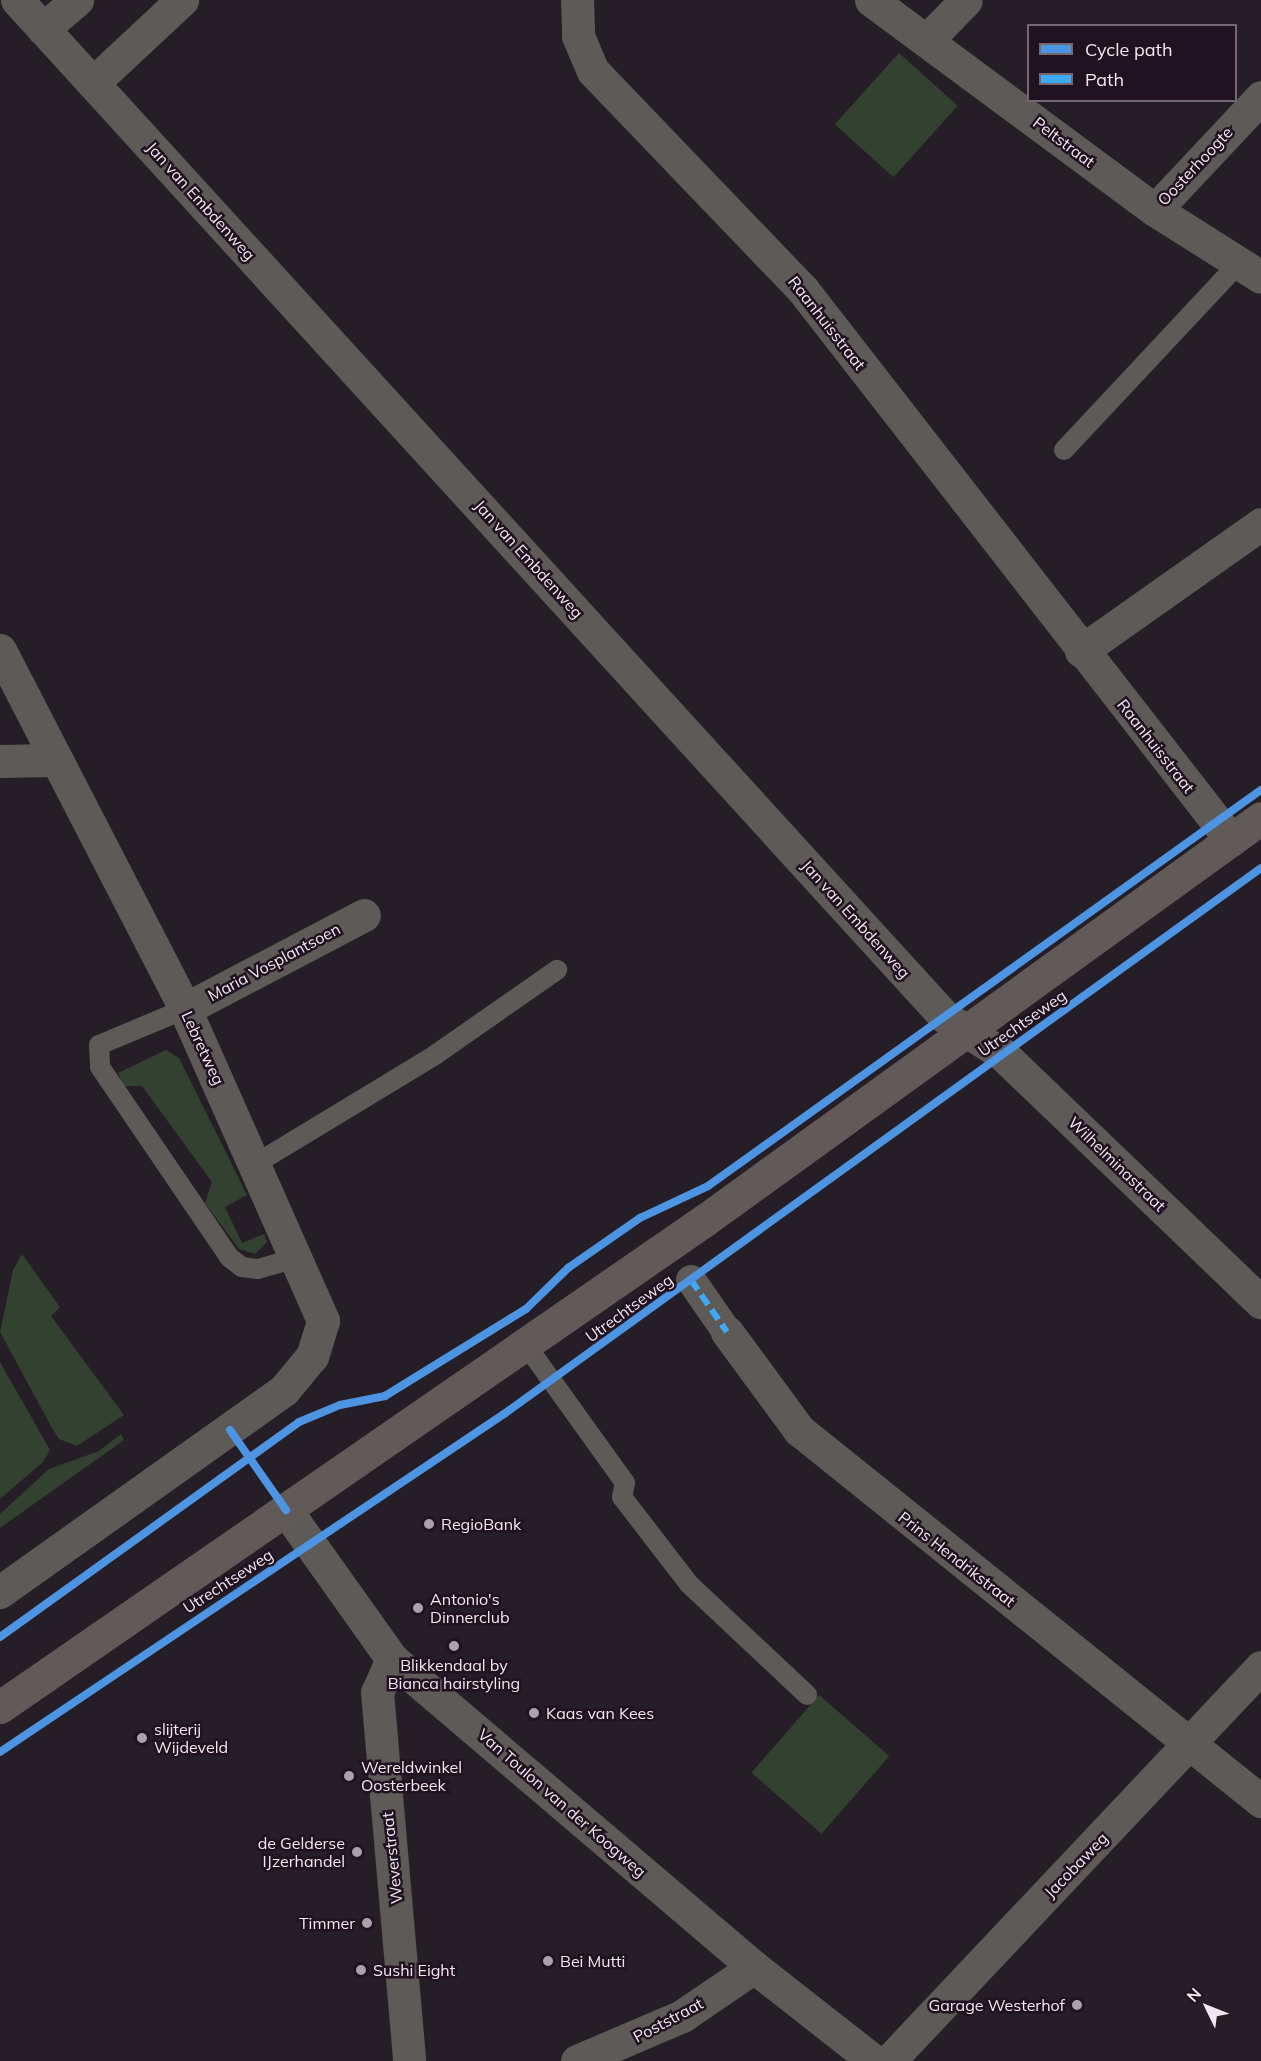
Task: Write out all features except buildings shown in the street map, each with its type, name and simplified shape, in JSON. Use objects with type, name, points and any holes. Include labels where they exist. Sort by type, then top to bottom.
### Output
[{"type":"main road","name":"Utrechtseweg","points":[[0,1707],[526,1345],[968,1032],[1261,818]]},
{"type":"street","name":"Jan van Embdenweg","points":[[17,0],[945,1017],[968,1032]]},
{"type":"street","points":[[44,29],[77,0]]},
{"type":"street","points":[[93,83],[182,0]]},
{"type":"street","name":"Peltstraat","points":[[871,0],[928,39],[1155,210],[1250,270]]},
{"type":"street","points":[[928,39],[966,0]]},
{"type":"street","name":"Raanhuisstraat","points":[[576,2],[578,36],[592,71],[803,290],[1081,651],[1231,840]]},
{"type":"street","name":"Oosterhoogte","points":[[1155,210],[1261,97]]},
{"type":"street","points":[[1081,651],[1261,524]]},
{"type":"street","name":"Lebretweg","points":[[0,650],[54,759],[185,1009],[257,1163],[293,1259],[323,1321],[312,1356],[284,1390],[0,1592]]},
{"type":"street","points":[[0,761],[54,759]]},
{"type":"street","name":"Maria Vosplantsoen","points":[[185,1009],[364,915]]},
{"type":"street","name":"Wilhelminastraat","points":[[968,1032],[1002,1054],[1261,1302]]},
{"type":"street","name":"Prins Hendrikstraat","points":[[691,1280],[799,1430],[1261,1801]]},
{"type":"street","name":"Van Toulon van der Koogweg","points":[[286,1510],[392,1659],[754,1967],[874,2061]]},
{"type":"street","name":"Weverstraat","points":[[392,1659],[377,1692],[409,2061]]},
{"type":"street","name":"Jacobaweg","points":[[889,2061],[1191,1745],[1261,1667]]},
{"type":"street","name":"Poststraat","points":[[577,2061],[682,2016],[754,1967]]},
{"type":"lane","points":[[1064,450],[1250,270]]},
{"type":"lane","points":[[257,1163],[435,1055],[557,970]]},
{"type":"lane","points":[[185,1009],[99,1045],[100,1067],[229,1257],[242,1267],[258,1269],[293,1259]]},
{"type":"lane","points":[[526,1345],[625,1483],[622,1497],[689,1584],[807,1695]]},
{"type":"green space","points":[[899,53],[958,106],[893,177],[835,124]]},
{"type":"green space","points":[[166,1050],[179,1058],[247,1195],[225,1207],[242,1243],[264,1234],[267,1242],[255,1254],[239,1249],[205,1203],[212,1182],[142,1086],[124,1086],[118,1073]]},
{"type":"green space","points":[[22,1254],[60,1307],[51,1316],[124,1415],[77,1446],[59,1439],[0,1332],[13,1270]]},
{"type":"green space","points":[[0,1362],[50,1450],[43,1462],[0,1499]]},
{"type":"green space","points":[[121,1434],[124,1440],[0,1528],[0,1514],[49,1469],[99,1451]]},
{"type":"green space","points":[[819,1695],[889,1756],[822,1834],[751,1773]]},
{"type":"marked path","points":[[691,1280],[727,1332]]},
{"type":"cycle path","points":[[0,1637],[299,1422],[340,1405],[385,1396],[526,1309],[568,1268],[640,1218],[708,1186],[1261,790]]},
{"type":"cycle path","points":[[0,1752],[504,1414],[1261,868]]},
{"type":"cycle path","points":[[230,1430],[286,1510]]},
{"type":"place","name":"RegioBank","points":[[429,1524]]},
{"type":"place","name":"Antonio's Dinnerclub","points":[[418,1608]]},
{"type":"place","name":"Blikkendaal by Bianca hairstyling","points":[[454,1646]]},
{"type":"place","name":"Kaas van Kees","points":[[534,1713]]},
{"type":"place","name":"slijterij Wijdeveld","points":[[142,1738]]},
{"type":"place","name":"Wereldwinkel Oosterbeek","points":[[349,1776]]},
{"type":"place","name":"de Gelderse IJzerhandel","points":[[357,1852]]},
{"type":"place","name":"Timmer","points":[[367,1923]]},
{"type":"place","name":"Bei Mutti","points":[[548,1961]]},
{"type":"place","name":"Sushi Eight","points":[[361,1970]]},
{"type":"place","name":"Garage Westerhof","points":[[1077,2005]]}]
